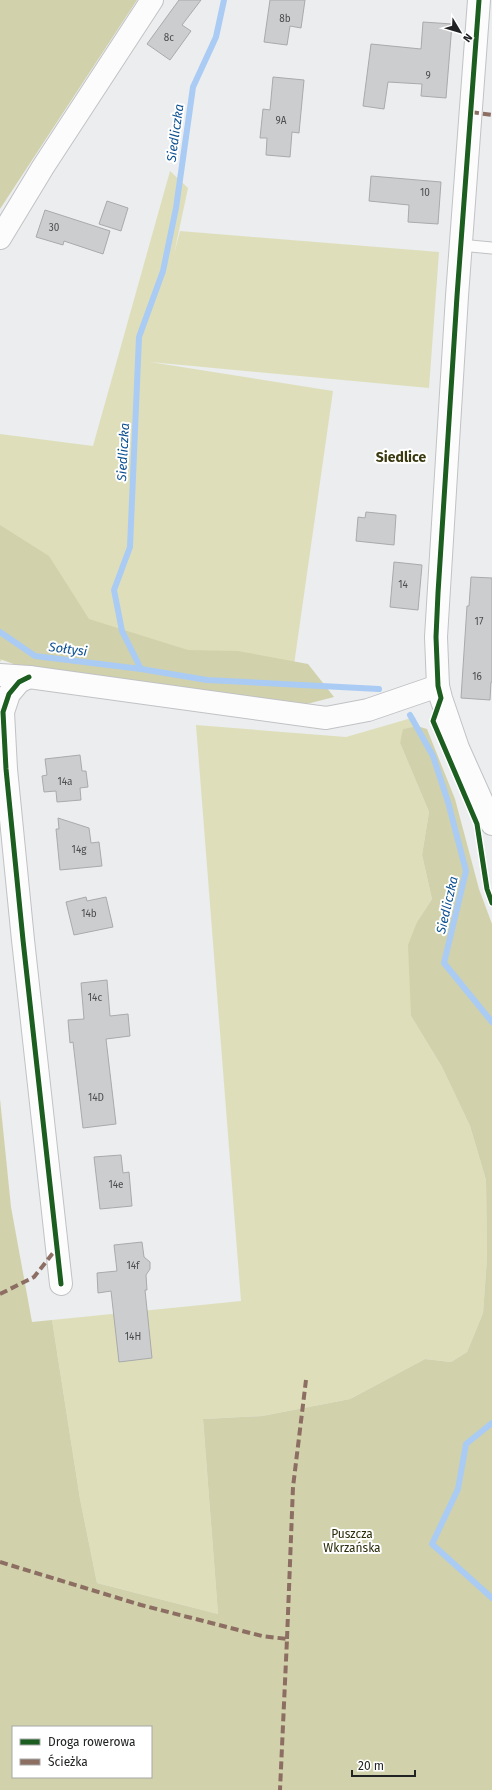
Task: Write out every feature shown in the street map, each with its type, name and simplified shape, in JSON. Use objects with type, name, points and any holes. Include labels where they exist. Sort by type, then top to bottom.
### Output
[{"type":"street","points":[[0,238],[43,167],[152,0]]},
{"type":"street","points":[[480,0],[460,245],[436,637],[438,686],[441,698],[458,748],[492,824]]},
{"type":"street","points":[[0,675],[29,677],[326,718],[368,710],[438,686]]},
{"type":"street","points":[[29,677],[19,682],[9,694],[3,712],[6,769],[23,940],[61,1284]]},
{"type":"lane","points":[[460,245],[492,248]]},
{"type":"green space","points":[[0,0],[137,0],[0,209]]},
{"type":"green space","points":[[170,171],[188,188],[174,254],[180,231],[439,252],[429,388],[150,362],[333,391],[289,700],[8,653],[0,662],[0,434],[93,446]]},
{"type":"green space","points":[[0,525],[49,556],[89,619],[188,650],[238,651],[308,664],[334,697],[299,706],[19,666],[0,659]]},
{"type":"green space","points":[[415,717],[417,726],[404,729],[400,743],[429,812],[422,855],[432,899],[417,922],[411,1016],[442,1067],[470,1126],[486,1180],[487,1258],[483,1313],[467,1352],[451,1362],[425,1359],[350,1399],[262,1416],[203,1419],[218,1614],[97,1583],[80,1499],[52,1320],[241,1301],[196,725],[346,737]]},
{"type":"green space","name":"Puszcza Wkrzańska","points":[[417,726],[427,729],[455,799],[479,889],[492,924],[492,1790],[0,1790],[0,1099],[11,1207],[32,1322],[52,1320],[80,1499],[97,1583],[218,1614],[203,1419],[262,1416],[350,1399],[425,1359],[451,1362],[467,1352],[483,1313],[487,1258],[486,1180],[470,1126],[442,1067],[411,1016],[408,945],[417,922],[432,899],[422,855],[429,812],[400,743],[403,729]]},
{"type":"building","points":[[179,0],[201,0],[182,25],[191,31],[170,60],[147,44]]},
{"type":"building","points":[[270,0],[305,0],[301,28],[290,26],[287,45],[264,42]]},
{"type":"building","points":[[423,22],[452,24],[446,98],[421,96],[422,84],[388,82],[384,109],[363,106],[371,44],[421,49]]},
{"type":"building","points":[[273,77],[304,80],[299,133],[292,132],[290,157],[266,155],[267,138],[260,138],[263,109],[270,110]]},
{"type":"building","points":[[371,176],[441,182],[438,224],[408,222],[409,205],[369,201]]},
{"type":"building","points":[[107,201],[128,208],[121,231],[99,224]]},
{"type":"building","points":[[45,210],[110,231],[103,254],[64,241],[63,245],[36,237]]},
{"type":"building","points":[[366,512],[396,515],[394,545],[356,541],[358,517],[365,518]]},
{"type":"building","points":[[394,562],[422,565],[418,610],[390,607]]},
{"type":"building","points":[[471,577],[492,578],[492,682],[490,700],[461,698],[467,606],[469,606]]},
{"type":"building","points":[[80,755],[82,771],[86,771],[88,787],[80,788],[81,800],[57,802],[56,791],[44,792],[42,776],[47,775],[45,759]]},
{"type":"building","points":[[58,818],[89,828],[91,843],[99,842],[102,866],[60,870],[56,829],[59,829]]},
{"type":"building","points":[[86,897],[87,901],[106,897],[113,927],[74,935],[66,902]]},
{"type":"building","points":[[107,980],[110,1016],[128,1014],[130,1036],[106,1039],[116,1124],[83,1128],[73,1042],[70,1043],[68,1020],[84,1019],[81,983]]},
{"type":"building","points":[[121,1155],[123,1173],[129,1172],[132,1206],[100,1209],[94,1157]]},
{"type":"building","points":[[142,1242],[144,1257],[150,1262],[150,1269],[146,1275],[147,1290],[145,1290],[152,1358],[119,1362],[111,1291],[98,1293],[97,1273],[117,1271],[114,1245]]},
{"type":"waterway","name":"Siedliczka","points":[[224,0],[216,37],[193,87],[176,208],[163,271],[139,337],[130,547],[114,590],[122,631],[141,669],[207,680],[379,689]]},
{"type":"waterway","name":"Sołtysi","points":[[0,632],[35,656],[141,669]]},
{"type":"waterway","name":"Siedliczka","points":[[410,715],[433,756],[448,802],[466,871],[444,963],[492,1022]]},
{"type":"waterway","name":"Siedliczka","points":[[492,1423],[466,1444],[458,1489],[432,1544],[492,1598]]},
{"type":"marked path","points":[[471,112],[492,115]]},
{"type":"marked path","points":[[0,1294],[34,1277],[57,1248]]},
{"type":"marked path","points":[[287,1639],[293,1487],[306,1380]]},
{"type":"marked path","points":[[0,1562],[141,1605],[262,1636],[287,1639],[280,1790]]},
{"type":"cycle path","points":[[479,0],[457,296],[438,593],[436,637],[438,686],[441,698],[433,721],[477,824],[487,889],[492,903]]},
{"type":"cycle path","points":[[29,677],[19,682],[9,694],[3,712],[6,769],[23,940],[61,1284]]},
{"type":"district","name":"Siedlice","points":[[401,457]]}]
